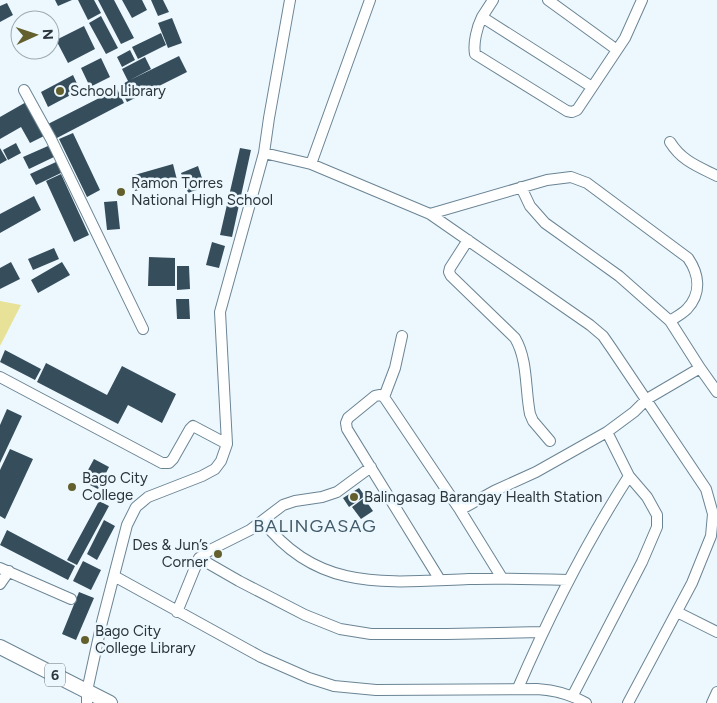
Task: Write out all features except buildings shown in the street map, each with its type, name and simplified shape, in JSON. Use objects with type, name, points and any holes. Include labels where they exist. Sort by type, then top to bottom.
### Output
[{"type":"highway","name":"6","points":[[0,647],[87,697],[110,703]]},
{"type":"street","points":[[87,697],[127,525],[136,507],[148,496],[202,476],[215,469],[221,460],[227,444],[220,312],[264,153],[268,118],[290,0]]},
{"type":"street","points":[[311,164],[370,0]]},
{"type":"street","points":[[493,0],[479,23],[474,54],[567,111],[572,112],[577,110],[618,50],[629,31],[642,0]]},
{"type":"street","points":[[548,0],[618,50]]},
{"type":"street","points":[[482,17],[592,88]]},
{"type":"street","points":[[24,90],[51,138],[143,329]]},
{"type":"street","points":[[670,142],[678,154],[717,176]]},
{"type":"street","points":[[264,153],[311,164],[430,214],[590,325],[603,336],[706,488],[713,514],[711,536],[692,583],[628,703]]},
{"type":"street","points":[[430,214],[547,180],[571,177],[587,184],[688,258],[696,270],[698,283],[694,297],[687,309],[670,321]]},
{"type":"street","points":[[521,187],[530,206],[545,222],[618,276],[670,321],[717,392]]},
{"type":"street","points":[[468,240],[449,272],[515,338],[522,359],[530,414],[533,421],[550,441]]},
{"type":"street","points":[[384,397],[395,368],[402,336]]},
{"type":"street","points":[[460,510],[494,491],[536,472],[607,432],[634,412],[647,399],[700,368]]},
{"type":"street","points":[[0,377],[162,463],[169,463],[193,426],[227,444]]},
{"type":"street","points":[[440,580],[347,429],[346,423],[348,418],[375,396],[380,395],[384,397],[460,510],[502,578]]},
{"type":"street","points":[[573,696],[642,562],[657,527],[657,515],[647,497],[629,476],[607,432]]},
{"type":"street","points":[[177,612],[199,558],[212,549],[250,530],[283,505],[337,492],[371,467]]},
{"type":"street","points":[[518,688],[542,632],[568,580],[629,476]]},
{"type":"street","points":[[263,521],[298,557],[320,569],[344,576],[373,581],[502,578],[568,580]]},
{"type":"street","points":[[199,558],[305,615],[340,629],[371,634],[542,632]]},
{"type":"street","points":[[0,584],[4,570],[71,599]]},
{"type":"street","points":[[114,576],[261,657],[309,678],[334,686],[376,690],[518,688],[550,690],[573,696],[586,703]]},
{"type":"street","points":[[677,612],[717,632]]},
{"type":"street","points":[[712,703],[717,692]]},
{"type":"shaded area","points":[[0,301],[21,305],[0,346]]},
{"type":"place","name":"School Library","points":[[60,91]]},
{"type":"place","name":"Ramon Torres National High School","points":[[121,192]]},
{"type":"place","name":"Bago City College","points":[[72,487]]},
{"type":"place","name":"Balingasag Barangay Health Station","points":[[354,497]]},
{"type":"place","name":"Des & Jun’s Corner","points":[[218,554]]},
{"type":"place","name":"Bago City College Library","points":[[85,640]]},
{"type":"district","name":"BALINGASAG","points":[[315,526]]}]
